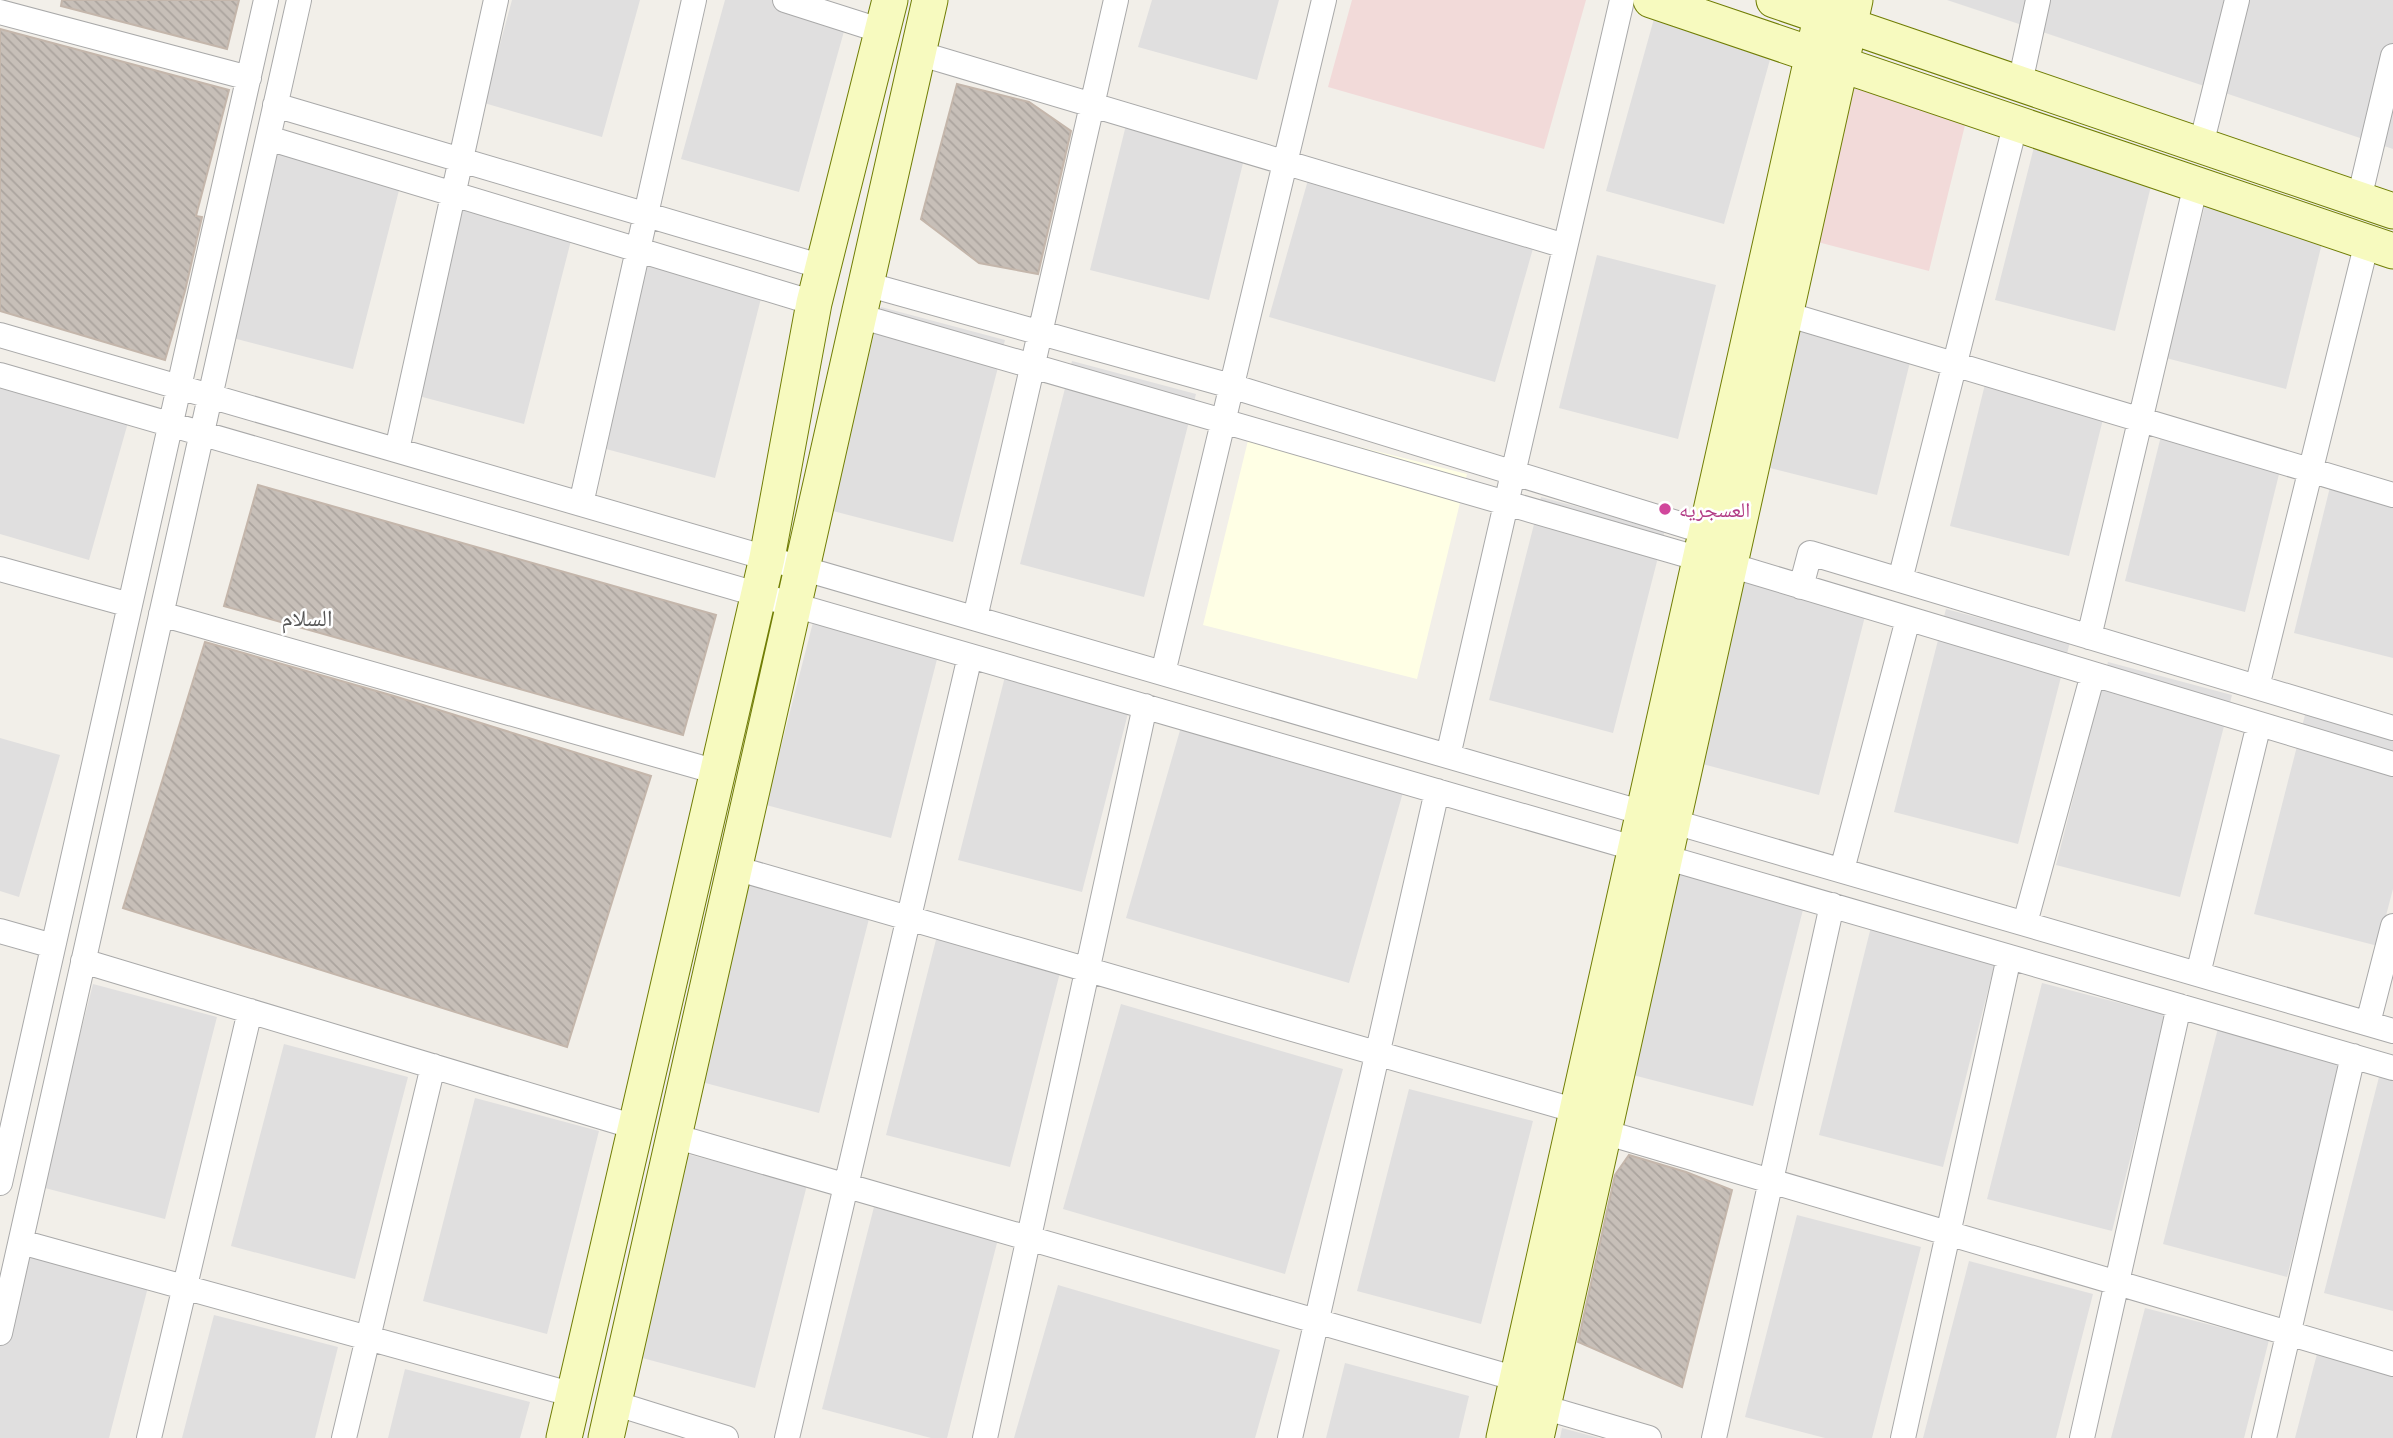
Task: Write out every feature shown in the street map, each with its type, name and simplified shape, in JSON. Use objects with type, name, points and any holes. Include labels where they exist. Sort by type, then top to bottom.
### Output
[{"type":"main road","points":[[606,1438],[930,0]]},
{"type":"main road","points":[[1651,0],[2380,246]]},
{"type":"main road","points":[[1774,0],[1838,10],[2021,83],[2393,211]]},
{"type":"main road","points":[[1539,1422],[1604,1132],[1650,853],[1712,552],[1838,10]]},
{"type":"main road","points":[[564,1438],[767,558],[814,303],[886,15]]},
{"type":"main road","points":[[1712,552],[1786,314],[1827,58]]},
{"type":"main road","points":[[1504,1438],[1577,1111],[1650,853]]},
{"type":"street","points":[[0,1183],[266,0]]},
{"type":"street","points":[[0,1333],[299,0]]},
{"type":"street","points":[[397,450],[496,0]]},
{"type":"street","points":[[581,504],[694,0]]},
{"type":"street","points":[[785,0],[886,15]]},
{"type":"street","points":[[975,618],[1116,0]]},
{"type":"street","points":[[1163,673],[1324,0]]},
{"type":"street","points":[[1448,755],[1622,0]]},
{"type":"street","points":[[2021,83],[2038,0]]},
{"type":"street","points":[[2202,145],[2237,0]]},
{"type":"street","points":[[0,12],[249,78]]},
{"type":"street","points":[[918,53],[1565,246]]},
{"type":"street","points":[[2359,199],[2393,56]]},
{"type":"street","points":[[275,104],[823,267]]},
{"type":"street","points":[[1900,580],[2016,122]]},
{"type":"street","points":[[268,138],[814,303]]},
{"type":"street","points":[[2089,636],[2196,184]]},
{"type":"street","points":[[2257,687],[2310,471],[2380,246]]},
{"type":"street","points":[[862,300],[1041,331],[1231,386],[1513,472],[1801,587],[2393,764]]},
{"type":"street","points":[[862,300],[1033,364],[1223,422],[1506,503],[1712,552]]},
{"type":"street","points":[[1786,314],[2393,495]]},
{"type":"street","points":[[0,335],[2393,1031]]},
{"type":"street","points":[[0,374],[2393,1068]]},
{"type":"street","points":[[1801,587],[1810,553],[2393,728]]},
{"type":"street","points":[[0,569],[130,605]]},
{"type":"street","points":[[161,614],[717,772]]},
{"type":"street","points":[[1842,870],[1908,619]]},
{"type":"street","points":[[787,1438],[971,656]]},
{"type":"street","points":[[2025,923],[2094,674]]},
{"type":"street","points":[[985,1438],[1085,970],[1145,706]]},
{"type":"street","points":[[2199,974],[2259,724]]},
{"type":"street","points":[[1290,1438],[1437,791]]},
{"type":"street","points":[[735,868],[1577,1111]]},
{"type":"street","points":[[1714,1438],[1832,905]]},
{"type":"street","points":[[2368,1023],[2393,926]]},
{"type":"street","points":[[0,931],[53,946]]},
{"type":"street","points":[[1903,1438],[2009,957]]},
{"type":"street","points":[[83,961],[635,1127]]},
{"type":"street","points":[[2082,1438],[2179,1006]]},
{"type":"street","points":[[149,1438],[250,1011]]},
{"type":"street","points":[[2264,1438],[2353,1056]]},
{"type":"street","points":[[344,1438],[433,1066]]},
{"type":"street","points":[[1604,1132],[2393,1364]]},
{"type":"street","points":[[674,1136],[1517,1379]]},
{"type":"street","points":[[20,1242],[573,1395]]},
{"type":"street","points":[[614,1404],[726,1438]]},
{"type":"street","points":[[1539,1422],[1649,1438]]},
{"type":"shaded area","points":[[512,0],[640,0],[602,137],[484,103]]},
{"type":"shaded area","points":[[725,0],[788,0],[848,17],[799,192],[681,159]]},
{"type":"shaded area","points":[[1152,0],[1279,0],[1257,80],[1138,47]]},
{"type":"shaded area","points":[[1352,0],[1586,0],[1544,149],[1328,87]]},
{"type":"shaded area","points":[[1947,0],[2393,0],[2393,149]]},
{"type":"shaded area","points":[[1655,15],[1773,49],[1724,224],[1606,191]]},
{"type":"shaded area","points":[[1848,87],[1967,117],[1929,271],[1810,240]]},
{"type":"shaded area","points":[[1128,117],[1247,147],[1209,300],[1090,270]]},
{"type":"shaded area","points":[[281,134],[405,167],[353,369],[229,337]]},
{"type":"shaded area","points":[[2034,147],[2153,178],[2115,331],[1995,300]]},
{"type":"shaded area","points":[[1310,173],[1536,238],[1495,382],[1269,317]]},
{"type":"shaded area","points":[[452,189],[576,221],[524,424],[400,391]]},
{"type":"shaded area","points":[[2205,205],[2324,235],[2286,389],[2166,358]]},
{"type":"shaded area","points":[[643,243],[767,275],[715,478],[591,445]]},
{"type":"shaded area","points":[[1597,255],[1716,285],[1678,439],[1559,408]]},
{"type":"shaded area","points":[[881,307],[1005,340],[953,542],[829,510]]},
{"type":"shaded area","points":[[1796,311],[1915,342],[1877,495],[1758,465]]},
{"type":"shaded area","points":[[1072,361],[1196,394],[1144,597],[1020,564]]},
{"type":"shaded area","points":[[1988,372],[2107,403],[2069,556],[1950,526]]},
{"type":"shaded area","points":[[0,381],[129,419],[89,560],[0,534]]},
{"type":"shaded area","points":[[1253,420],[1467,474],[1417,679],[1203,625]]},
{"type":"shaded area","points":[[2163,428],[2283,458],[2245,612],[2125,581]]},
{"type":"shaded area","points":[[2332,479],[2393,495],[2393,658],[2294,633]]},
{"type":"shaded area","points":[[1541,497],[1665,530],[1613,733],[1489,700]]},
{"type":"shaded area","points":[[1747,560],[1871,593],[1819,795],[1695,762]]},
{"type":"shaded area","points":[[818,603],[943,636],[891,838],[766,805]]},
{"type":"shaded area","points":[[1946,609],[2070,642],[2018,844],[1894,812]]},
{"type":"shaded area","points":[[1010,657],[1134,690],[1082,892],[958,860]]},
{"type":"shaded area","points":[[2108,662],[2232,695],[2180,897],[2056,865]]},
{"type":"shaded area","points":[[2306,711],[2393,734],[2393,889],[2378,946],[2254,914]]},
{"type":"shaded area","points":[[1185,713],[1407,778],[1349,983],[1126,918]]},
{"type":"shaded area","points":[[0,738],[60,755],[19,897],[0,891]]},
{"type":"shaded area","points":[[1684,857],[1808,890],[1753,1106],[1629,1074]]},
{"type":"shaded area","points":[[747,878],[871,911],[819,1113],[694,1080]]},
{"type":"shaded area","points":[[1873,919],[1998,951],[1943,1167],[1819,1135]]},
{"type":"shaded area","points":[[938,932],[1062,965],[1010,1167],[886,1135]]},
{"type":"shaded area","points":[[2042,983],[2166,1015],[2112,1231],[1987,1199]]},
{"type":"shaded area","points":[[93,984],[217,1017],[165,1219],[41,1187]]},
{"type":"shaded area","points":[[1121,1004],[1343,1069],[1285,1274],[1063,1209]]},
{"type":"shaded area","points":[[2218,1028],[2342,1060],[2287,1277],[2163,1244]]},
{"type":"shaded area","points":[[284,1044],[408,1077],[355,1279],[231,1246]]},
{"type":"shaded area","points":[[2379,1077],[2393,1081],[2393,1311],[2324,1293]]},
{"type":"shaded area","points":[[1409,1089],[1533,1121],[1481,1324],[1357,1291]]},
{"type":"shaded area","points":[[475,1098],[599,1131],[547,1334],[423,1301]]},
{"type":"shaded area","points":[[683,1153],[807,1185],[755,1388],[631,1355]]},
{"type":"shaded area","points":[[874,1207],[998,1239],[947,1438],[931,1438],[822,1409]]},
{"type":"shaded area","points":[[1797,1215],[1921,1247],[1872,1438],[1825,1438],[1745,1417]]},
{"type":"shaded area","points":[[24,1255],[148,1287],[109,1438],[0,1438],[0,1346]]},
{"type":"shaded area","points":[[1969,1261],[2093,1294],[2056,1438],[1923,1438]]},
{"type":"shaded area","points":[[1058,1285],[1280,1350],[1255,1438],[1014,1438]]},
{"type":"shaded area","points":[[2145,1308],[2269,1340],[2244,1438],[2111,1438]]},
{"type":"shaded area","points":[[214,1315],[338,1347],[315,1438],[182,1438]]},
{"type":"shaded area","points":[[2317,1354],[2393,1375],[2393,1438],[2295,1438]]},
{"type":"shaded area","points":[[1345,1363],[1469,1396],[1459,1438],[1326,1438]]},
{"type":"shaded area","points":[[405,1369],[530,1402],[520,1438],[388,1438]]},
{"type":"shaded area","points":[[1562,1428],[1599,1438],[1560,1438]]},
{"type":"building","points":[[62,0],[239,0],[227,49],[61,6]]},
{"type":"building","points":[[0,29],[229,90],[196,216],[202,217],[185,291],[165,360],[0,311]]},
{"type":"building","points":[[957,84],[1029,102],[1071,131],[1038,274],[979,263],[921,219]]},
{"type":"building","points":[[258,485],[716,615],[683,735],[224,606]]},
{"type":"building","points":[[205,642],[394,696],[651,776],[567,1047],[123,908]]},
{"type":"building","points":[[1629,1155],[1686,1172],[1732,1190],[1682,1387],[1578,1342],[1615,1175]]},
{"type":"place","name":"العسجريه","points":[[1665,509]]},
{"type":"district","name":"السلام","points":[[307,618]]}]
